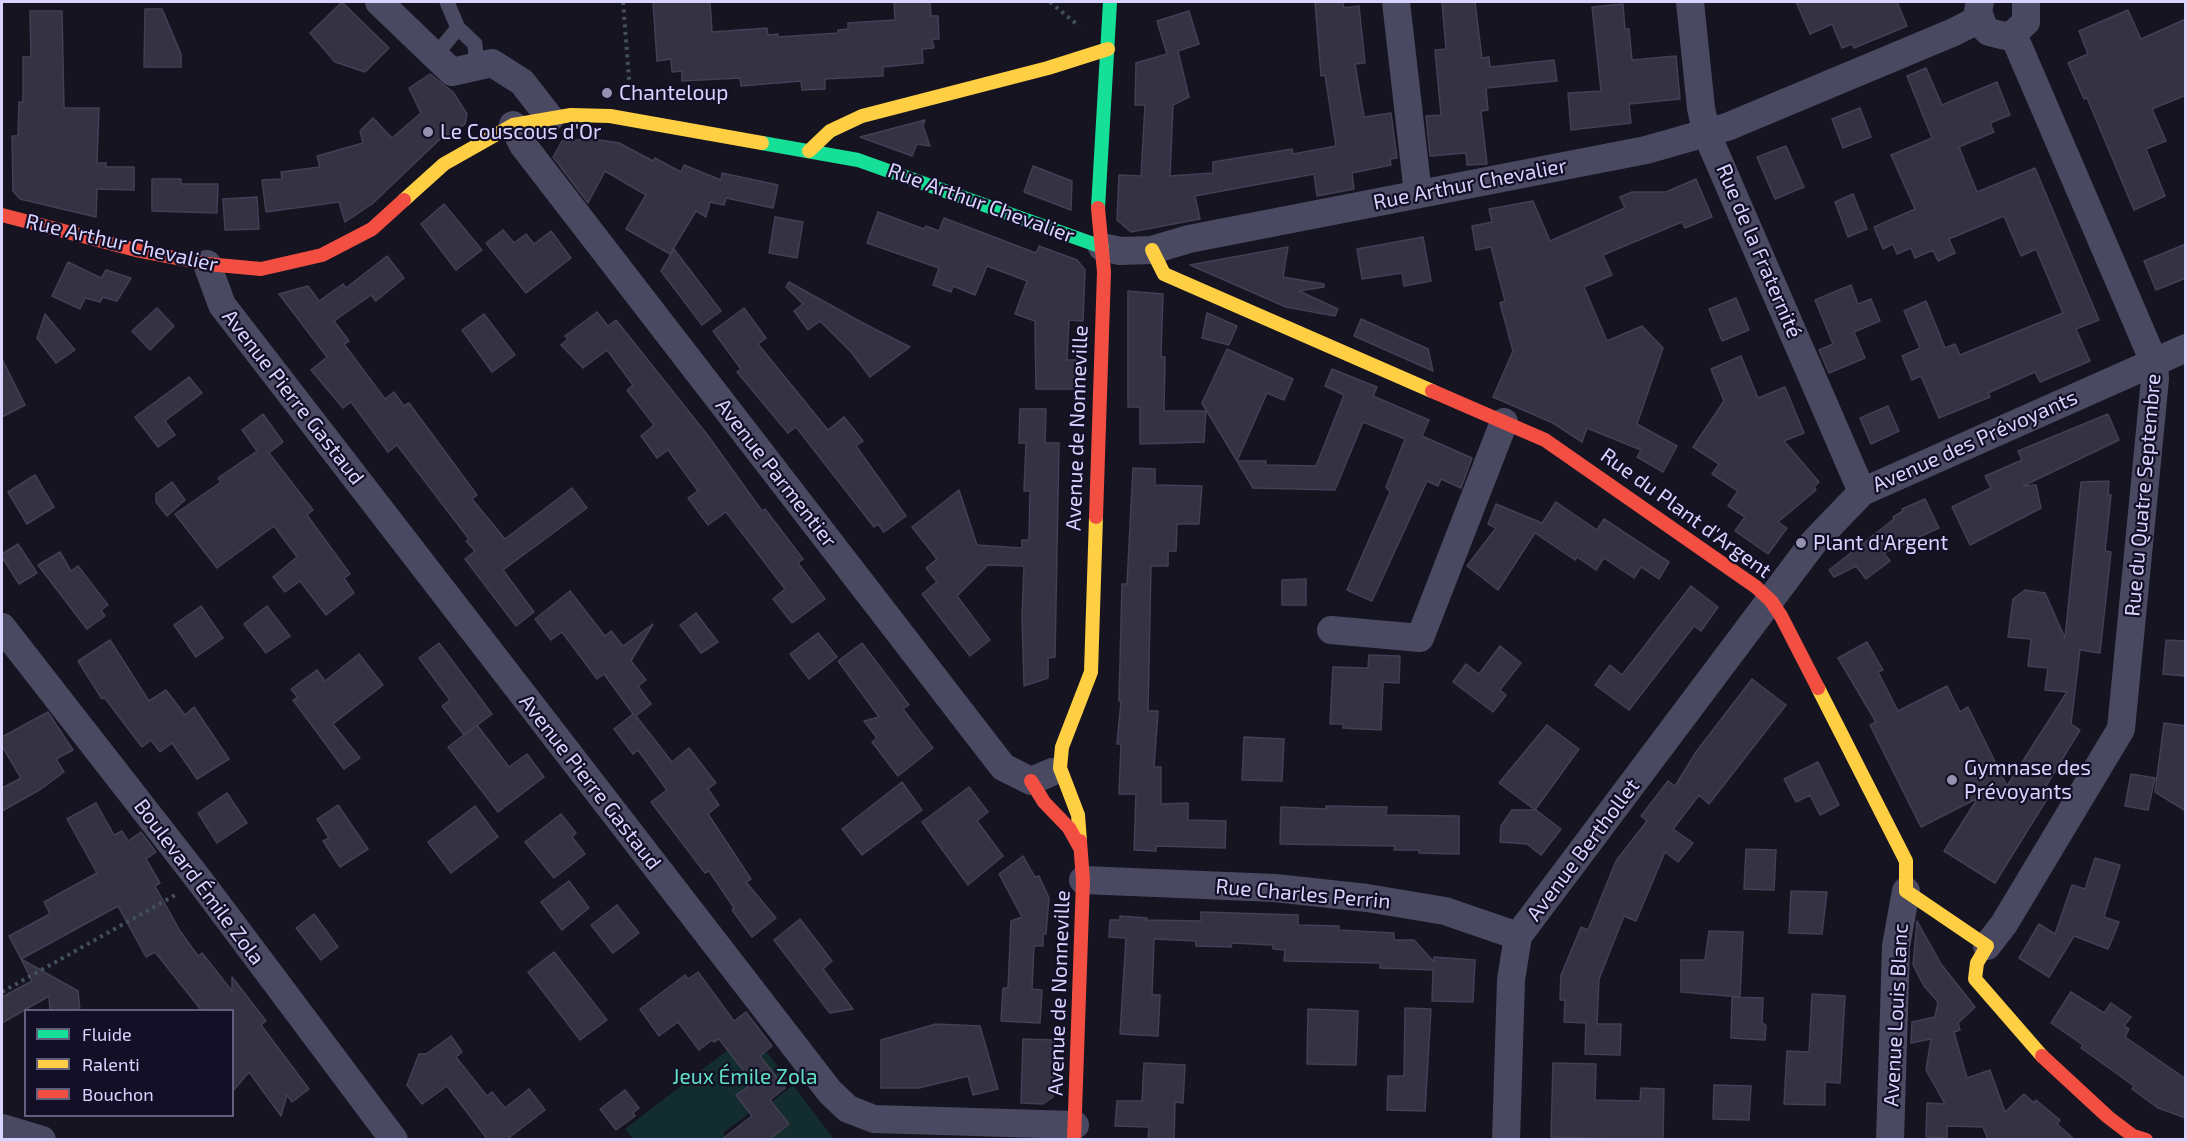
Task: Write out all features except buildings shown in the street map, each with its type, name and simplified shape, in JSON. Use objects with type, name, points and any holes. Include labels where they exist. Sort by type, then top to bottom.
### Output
[{"type":"street","points":[[379,2],[452,72],[492,63],[522,82],[550,118]]},
{"type":"street","name":"Avenue de Nonneville","points":[[1075,1132],[1083,880],[1078,815],[1060,768],[1062,747],[1091,672],[1104,272],[1097,217],[1110,2]]},
{"type":"street","points":[[1396,2],[1418,194]]},
{"type":"street","name":"Rue de la Fraternité","points":[[1690,2],[1701,108],[1706,132],[1862,492]]},
{"type":"street","points":[[1980,10],[1989,32],[1997,35],[2013,34],[2025,22],[2028,14],[2025,2]]},
{"type":"street","name":"Rue Arthur Chevalier","points":[[2,215],[140,251],[207,264],[261,269],[322,255],[372,229],[460,153],[513,126],[550,118],[581,115],[632,119],[858,160],[1102,247],[1120,251],[1152,250],[1189,239],[1646,150],[1727,127],[1954,32],[1980,10]]},
{"type":"street","name":"Rue du Quatre Septembre","points":[[1987,946],[2004,924],[2121,729],[2154,362],[2013,34]]},
{"type":"street","points":[[809,151],[830,131],[862,116],[1048,68],[1108,49]]},
{"type":"street","name":"Avenue Parmentier","points":[[513,126],[523,146],[1003,767],[1031,781]]},
{"type":"street","name":"Rue du Plant d'Argent","points":[[1152,250],[1164,274],[1545,440],[1747,580],[1771,601],[1782,616],[1906,861],[1906,891]]},
{"type":"street","name":"Avenue Pierre Gastaud","points":[[207,264],[222,305],[830,1092],[848,1109],[874,1119],[1075,1132]]},
{"type":"street","name":"Avenue des Prévoyants","points":[[1771,601],[1813,543],[1862,492],[2186,348]]},
{"type":"street","points":[[1331,630],[1420,638],[1504,422]]},
{"type":"street","name":"Avenue Berthollet","points":[[1506,1140],[1511,980],[1518,936],[1771,601]]},
{"type":"street","name":"Boulevard Émile Zola","points":[[2,627],[200,880],[394,1140]]},
{"type":"street","points":[[1031,781],[1060,768]]},
{"type":"street","name":"Avenue de Nonneville","points":[[1031,781],[1044,802],[1069,828],[1080,848]]},
{"type":"street","name":"Rue Charles Perrin","points":[[1083,880],[1275,888],[1367,898],[1444,911],[1518,936]]},
{"type":"street","points":[[1906,891],[1987,946],[1977,963],[1975,979],[2046,1062],[2108,1117],[2133,1136],[2146,1140]]},
{"type":"street","name":"Avenue Louis Blanc","points":[[1890,1140],[1896,946],[1906,891]]},
{"type":"lane","points":[[447,2],[458,28],[475,44],[476,57],[466,69]]},
{"type":"lane","points":[[434,57],[458,28]]},
{"type":"path","points":[[623,2],[632,119]]},
{"type":"path","points":[[2,992],[200,880]]},
{"type":"green space","name":"Jeux Émile Zola","points":[[751,1032],[790,1082],[723,1133],[728,1139],[633,1139],[625,1129]]},
{"type":"green space","points":[[793,1085],[834,1139],[731,1140],[728,1136]]},
{"type":"traffic: fast","points":[[1098,208],[1110,2]]},
{"type":"traffic: fast","points":[[762,143],[858,160],[1102,247]]},
{"type":"traffic: slow","points":[[809,151],[830,131],[862,116],[1048,68],[1108,49]]},
{"type":"traffic: slow","points":[[404,200],[444,164],[513,125],[571,115],[610,116],[762,143]]},
{"type":"traffic: slow","points":[[1152,250],[1164,274],[1432,391]]},
{"type":"traffic: slow","points":[[1080,841],[1078,815],[1060,768],[1062,747],[1091,672],[1096,517]]},
{"type":"traffic: slow","points":[[1818,688],[1906,861],[1906,891],[1987,946],[1977,963],[1975,979],[2042,1056]]},
{"type":"traffic: jam","points":[[2,215],[140,251],[207,264],[261,269],[322,255],[372,229],[404,200]]},
{"type":"traffic: jam","points":[[1096,517],[1104,272],[1098,208]]},
{"type":"traffic: jam","points":[[1432,391],[1545,440],[1756,587],[1771,601],[1781,616],[1818,688]]},
{"type":"traffic: jam","points":[[1031,781],[1044,802],[1069,828],[1079,846]]},
{"type":"traffic: jam","points":[[1074,1140],[1083,880],[1080,841]]},
{"type":"traffic: jam","points":[[2042,1056],[2108,1117],[2133,1136],[2146,1140]]},
{"type":"place","name":"Chanteloup","points":[[607,93]]},
{"type":"place","name":"Le Couscous d'Or","points":[[428,132]]},
{"type":"place","name":"Plant d'Argent","points":[[1801,543]]},
{"type":"place","name":"Gymnase des Prévoyants","points":[[1952,780]]}]
